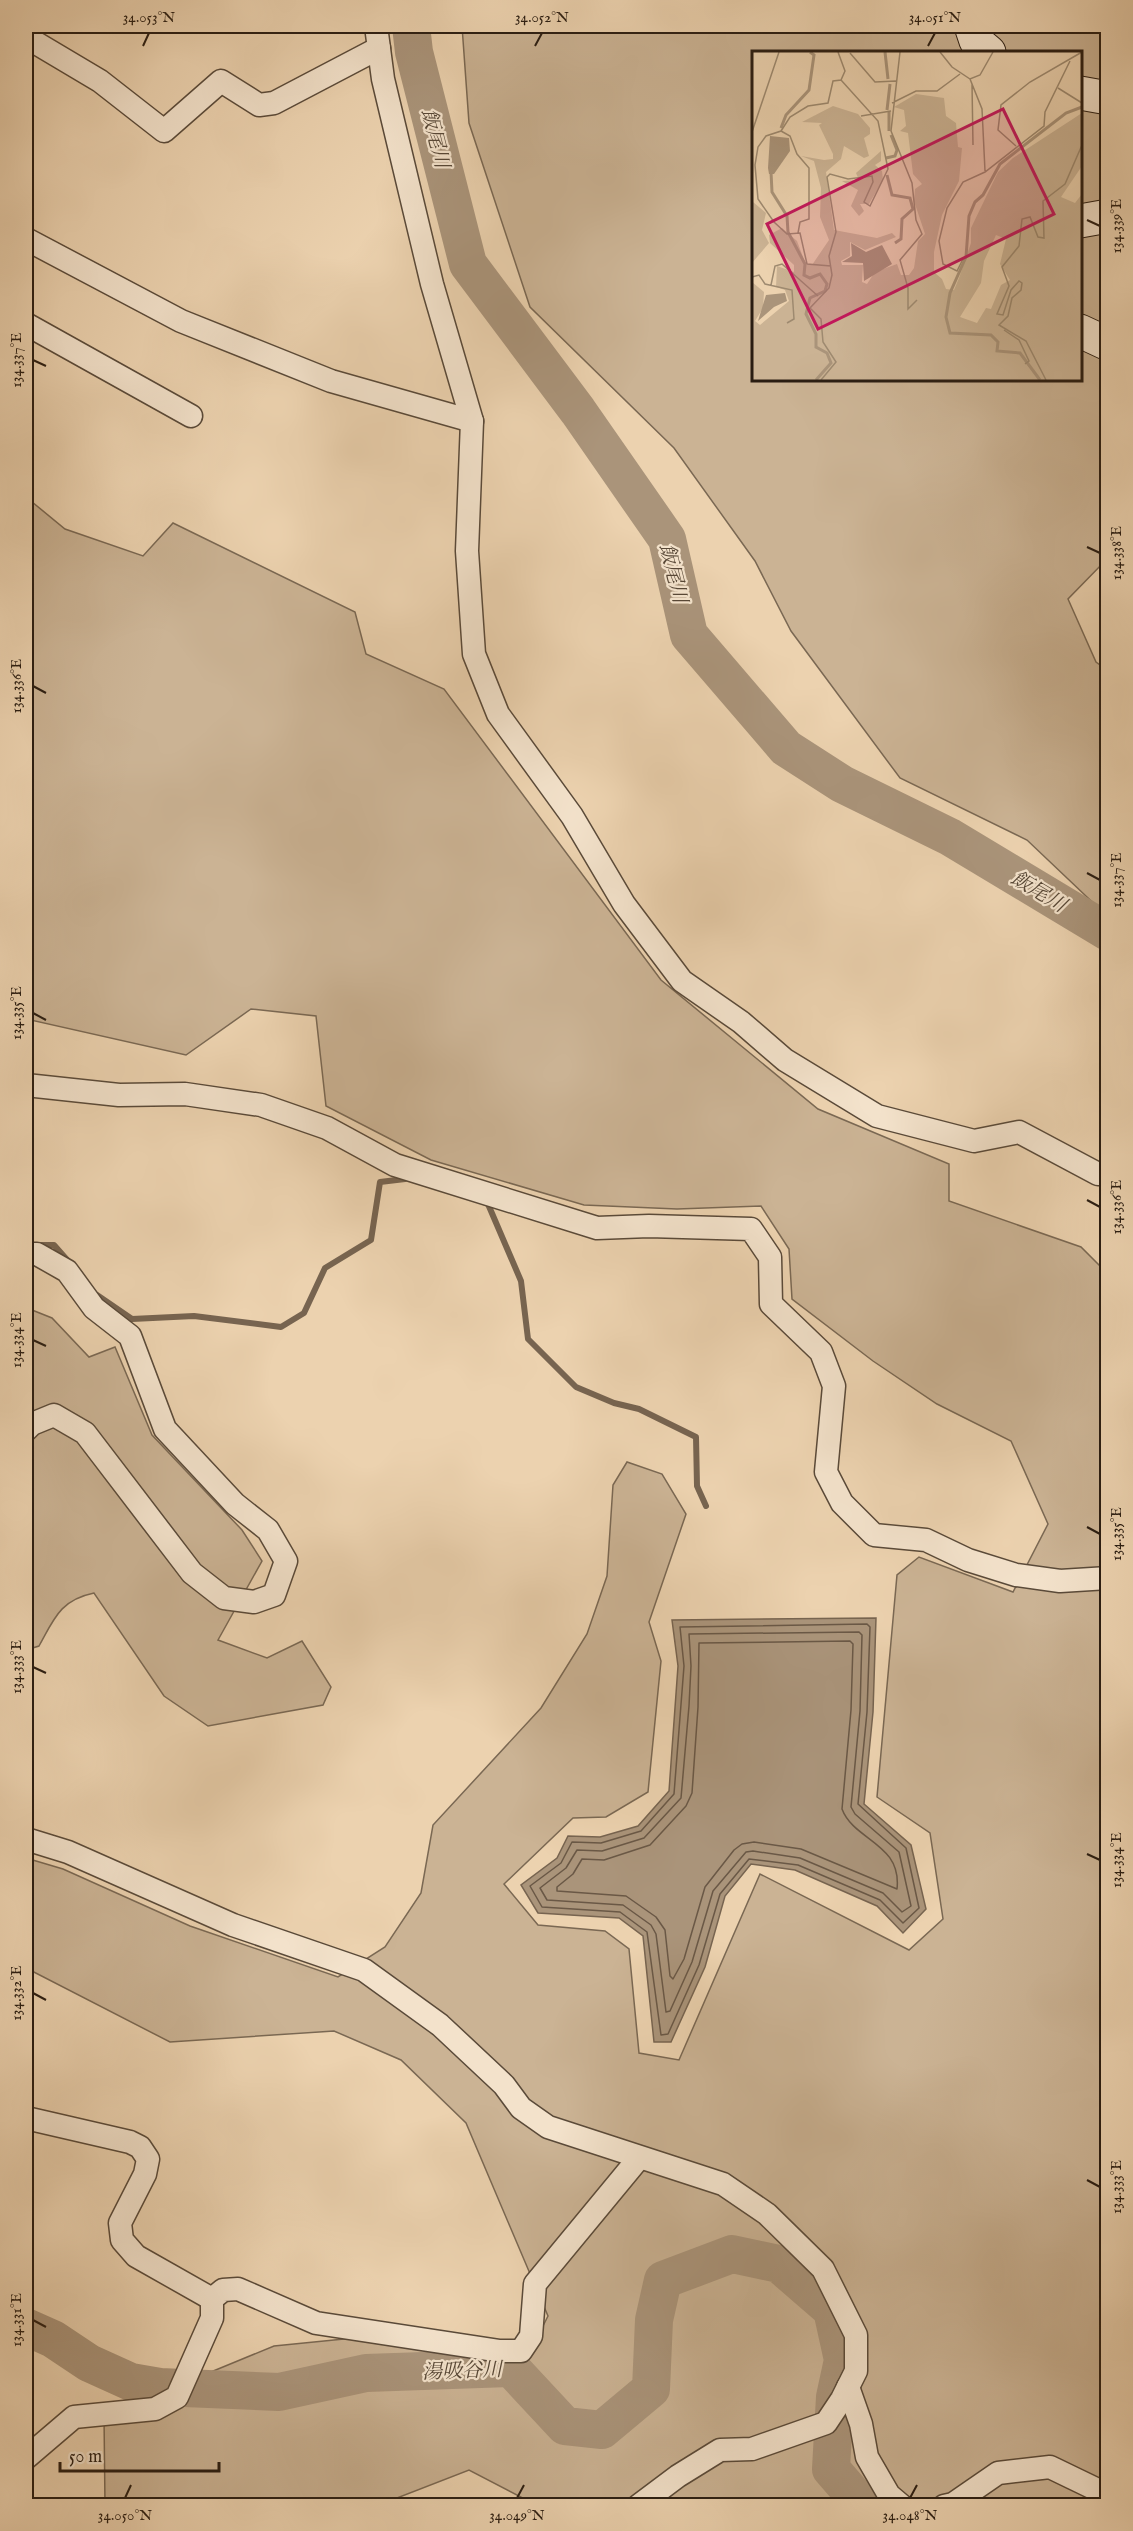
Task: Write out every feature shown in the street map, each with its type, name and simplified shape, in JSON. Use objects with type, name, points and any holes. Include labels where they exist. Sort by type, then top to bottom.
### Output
[{"type":"main road","points":[[971,26],[976,41],[988,51]]},
{"type":"main road","points":[[1082,93],[1107,98]]},
{"type":"main road","points":[[1082,221],[1107,216]]},
{"type":"main road","points":[[1082,332],[1107,344]]},
{"type":"street","points":[[376,26],[383,79],[432,284],[472,421],[467,551],[474,654],[498,714],[572,816],[624,904],[682,981],[741,1022],[785,1060],[877,1116],[974,1142],[1019,1132],[1098,1174],[1107,1173]]},
{"type":"street","points":[[26,37],[100,81],[165,131],[221,81],[259,105],[274,103],[379,48]]},
{"type":"street","points":[[26,239],[181,321],[331,381],[472,421]]},
{"type":"street","points":[[26,324],[191,416]]},
{"type":"street","points":[[26,1085],[119,1095],[185,1094],[261,1105],[327,1128],[395,1165],[597,1228],[649,1226],[751,1229],[770,1257],[771,1304],[821,1352],[834,1386],[826,1472],[842,1503],[874,1535],[926,1540],[968,1560],[1016,1575],[1060,1581],[1107,1578]]},
{"type":"street","points":[[26,1254],[37,1254],[67,1271],[94,1308],[130,1336],[165,1429],[235,1504],[268,1530],[286,1561],[274,1595],[254,1602],[224,1598],[192,1573],[86,1433],[54,1415],[32,1424],[26,1430]]},
{"type":"street","points":[[26,1839],[68,1851],[232,1925],[364,1970],[440,2025],[504,2085],[520,2108],[548,2127],[723,2184],[767,2214],[823,2269],[856,2336],[856,2371],[826,2423],[752,2449],[720,2450],[678,2476],[638,2505]]},
{"type":"street","points":[[26,2118],[130,2142],[140,2147],[148,2159],[145,2174],[120,2223],[122,2240],[135,2256],[212,2299]]},
{"type":"street","points":[[212,2299],[223,2290],[238,2289],[316,2323],[500,2351],[521,2351],[531,2336],[535,2283],[639,2158]]},
{"type":"street","points":[[26,2458],[74,2417],[155,2409],[181,2387],[212,2318],[212,2299]]},
{"type":"street","points":[[845,2393],[861,2424],[867,2457],[888,2495],[902,2505]]},
{"type":"street","points":[[944,2505],[953,2504],[998,2473],[1050,2467],[1107,2495]]},
{"type":"shaded area","points":[[462,26],[1107,26],[1107,559],[1068,599],[1096,662],[1107,670],[1107,916],[1027,840],[900,778],[791,631],[755,561],[674,448],[530,307],[469,123]]},
{"type":"shaded area","points":[[26,497],[65,529],[143,556],[173,523],[355,612],[366,654],[444,689],[661,980],[818,1109],[949,1164],[949,1201],[1081,1247],[1107,1273],[1107,2505],[536,2505],[469,2470],[379,2505],[105,2505],[104,2416],[274,2346],[394,2334],[520,2371],[548,2316],[466,2123],[401,2060],[334,2031],[170,2042],[26,1968],[26,1858],[63,1869],[190,1926],[338,1977],[385,1947],[421,1893],[433,1825],[541,1708],[587,1634],[607,1576],[613,1485],[627,1462],[662,1474],[686,1514],[649,1622],[661,1661],[648,1792],[606,1817],[573,1818],[504,1884],[538,1925],[605,1931],[629,1949],[639,2053],[679,2060],[760,1874],[909,1950],[943,1919],[930,1833],[877,1797],[897,1575],[919,1557],[1013,1592],[1048,1524],[1011,1441],[937,1404],[873,1361],[792,1299],[789,1249],[761,1206],[677,1209],[584,1205],[431,1160],[326,1106],[316,1016],[251,1009],[186,1055],[26,1019]]},
{"type":"shaded area","points":[[32,1310],[52,1318],[89,1357],[115,1347],[152,1435],[242,1530],[262,1561],[218,1640],[267,1658],[302,1641],[331,1687],[323,1705],[208,1726],[164,1696],[94,1593],[73,1600],[59,1612],[39,1646],[26,1650],[26,1313]]},
{"type":"water","points":[[876,1618],[873,1712],[864,1804],[911,1845],[926,1909],[903,1933],[877,1906],[795,1870],[751,1864],[725,1896],[705,1967],[671,2042],[654,2042],[643,1936],[619,1918],[538,1913],[521,1885],[557,1858],[568,1836],[600,1837],[638,1826],[669,1791],[678,1666],[672,1620]]},
{"type":"waterway","name":"飯尾川","points":[[411,26],[414,52],[468,264],[578,411],[667,539],[689,635],[786,748],[842,784],[950,837],[1108,932]]},
{"type":"waterway","points":[[97,1295],[132,1319],[194,1316],[281,1327],[304,1313],[325,1268],[371,1240],[380,1182],[405,1179]]},
{"type":"waterway","points":[[484,1202],[488,1204],[521,1281],[528,1339],[576,1387],[614,1403],[639,1409],[696,1437],[697,1486],[706,1506]]},
{"type":"waterway","points":[[36,1245],[54,1245],[69,1262]]},
{"type":"waterway","name":"湯吸谷川","points":[[26,2327],[53,2339],[89,2363],[131,2382],[160,2387],[279,2392],[366,2373],[511,2368],[565,2426],[602,2430],[651,2389],[654,2320],[663,2280],[732,2254],[779,2264],[832,2310],[843,2360],[835,2397],[831,2469],[863,2506]]}]
